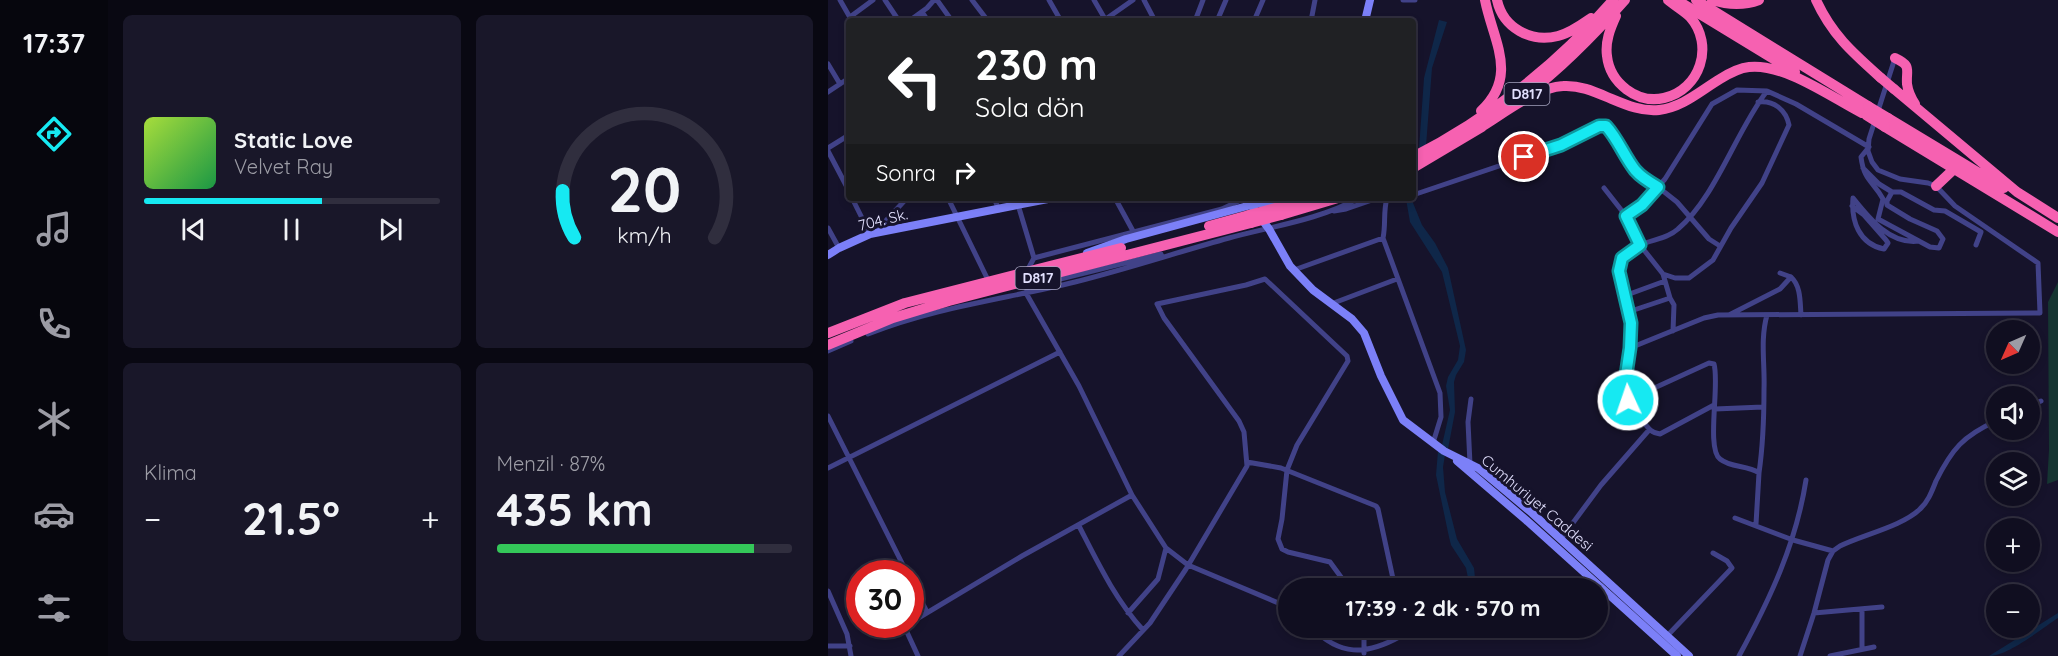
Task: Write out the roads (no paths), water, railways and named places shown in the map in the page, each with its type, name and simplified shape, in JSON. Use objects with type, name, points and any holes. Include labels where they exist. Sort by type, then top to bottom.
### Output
[{"type":"highway","points":[[1448,138],[1488,104],[1501,78],[1502,64],[1499,48],[1485,0]]},
{"type":"highway","points":[[1497,0],[1505,19],[1515,29],[1528,36],[1542,38],[1572,31],[1612,0]]},
{"type":"highway","name":"D817","points":[[1416,155],[1475,121],[1529,81],[1596,20],[1612,0]]},
{"type":"highway","points":[[1625,0],[1616,16],[1607,41],[1606,55],[1609,67],[1616,79],[1627,90],[1649,99],[1676,94],[1686,87],[1701,65],[1702,40],[1697,28],[1690,17],[1668,0]]},
{"type":"highway","name":"D817","points":[[1416,166],[1478,129],[1533,89],[1561,66],[1625,0]]},
{"type":"highway","points":[[1677,0],[1865,111],[2058,220]]},
{"type":"highway","points":[[1696,0],[1865,111]]},
{"type":"highway","points":[[1712,0],[1733,5],[1759,0]]},
{"type":"highway","points":[[1816,0],[1837,37],[1881,78],[2018,192],[2058,220]]},
{"type":"highway","points":[[1895,58],[1906,64],[1907,86],[1918,109]]},
{"type":"highway","points":[[1478,129],[1534,96],[1562,86],[1575,87],[1636,108],[1658,110],[1684,102],[1734,71],[1758,66],[1788,75],[1865,111]]},
{"type":"highway","points":[[1887,123],[1954,169],[2058,232]]},
{"type":"highway","points":[[1936,186],[1954,169]]},
{"type":"highway","name":"D817","points":[[1280,211],[1305,201]]},
{"type":"highway","name":"D817","points":[[828,333],[905,303],[1071,262],[1249,208],[1280,211],[1325,201]]},
{"type":"highway","name":"D817","points":[[828,345],[893,318],[1139,250],[1249,208]]},
{"type":"street","points":[[840,0],[850,18]]},
{"type":"street","points":[[852,18],[873,0]]},
{"type":"street","points":[[885,0],[897,18]]},
{"type":"street","points":[[913,18],[935,0],[950,18]]},
{"type":"street","points":[[972,0],[986,18]]},
{"type":"street","points":[[1049,0],[1059,18]]},
{"type":"street","points":[[1094,0],[1103,18]]},
{"type":"street","points":[[1107,18],[1133,0]]},
{"type":"street","points":[[1144,0],[1153,18]]},
{"type":"street","points":[[1197,18],[1203,0]]},
{"type":"street","points":[[1218,18],[1226,0]]},
{"type":"street","points":[[1255,18],[1263,0]]},
{"type":"street","points":[[1312,18],[1315,0]]},
{"type":"street","points":[[1367,18],[1370,0]]},
{"type":"street","points":[[1403,0],[1415,0]]},
{"type":"street","points":[[922,12],[926,18]]},
{"type":"street","points":[[1630,348],[1704,318],[1729,315],[2040,313],[2038,263],[1955,206],[1936,186],[1885,175],[1872,162],[1869,139],[1895,58]]},
{"type":"street","points":[[828,64],[840,84]]},
{"type":"street","points":[[828,92],[846,80]]},
{"type":"street","points":[[1626,216],[1642,205],[1658,187],[1674,166],[1712,104],[1737,90],[1767,91],[1796,104],[1869,147]]},
{"type":"street","points":[[1763,407],[1714,407],[1660,434],[1649,430],[1628,400],[1626,375],[1631,323],[1619,271],[1622,258],[1640,245],[1658,240],[1676,231],[1691,217],[1716,178],[1758,102],[1767,91]]},
{"type":"street","points":[[1624,296],[1674,278],[1689,278],[1713,260],[1762,183],[1789,124],[1780,107],[1767,101],[1758,102]]},
{"type":"street","points":[[1416,194],[1561,145],[1599,126],[1606,126],[1642,177],[1658,187],[1691,217],[1710,239],[1720,246]]},
{"type":"street","points":[[846,137],[828,149],[846,185]]},
{"type":"street","points":[[1869,147],[1861,157],[1868,180],[1882,199],[1878,219],[1930,247],[1939,248],[1943,239],[1937,231],[1910,219],[1887,205],[1892,192]]},
{"type":"street","points":[[1863,168],[1879,184],[1892,192],[1901,192],[1934,210],[1945,211],[1981,232],[1976,245]]},
{"type":"street","points":[[1604,188],[1626,216],[1640,245],[1663,273],[1674,278]]},
{"type":"street","points":[[1852,206],[1864,214],[1882,232],[1888,243],[1884,249],[1876,247],[1855,227],[1852,206],[1853,198],[1885,231],[1898,240],[1919,241]]},
{"type":"street","points":[[854,201],[874,234],[904,201]]},
{"type":"street","points":[[950,201],[989,282]]},
{"type":"street","points":[[995,201],[999,210]]},
{"type":"street","points":[[1117,201],[1133,231]]},
{"type":"street","points":[[1034,258],[1222,208],[1249,208],[1265,201]]},
{"type":"street","points":[[1278,603],[1188,565],[1166,548],[1132,495],[1060,352],[1026,293],[1028,287],[1097,273],[1156,255],[1178,252],[1269,228],[1331,210],[1352,201]]},
{"type":"street","points":[[1331,210],[1341,211],[1369,201]]},
{"type":"street","points":[[1386,201],[1383,210],[1385,227],[1383,238],[1440,393],[1441,417],[1433,443]]},
{"type":"street","points":[[1017,202],[1034,258],[1026,273]]},
{"type":"street","name":"704. Sk.","points":[[828,255],[874,234],[999,210],[1017,202]]},
{"type":"street","name":"Cumhuriyet Caddesi","points":[[1249,208],[1269,228],[1285,259],[1294,270],[1313,290],[1356,323],[1364,333],[1400,416],[1433,443],[1489,477],[1561,539],[1689,656]]},
{"type":"street","points":[[828,228],[839,248]]},
{"type":"street","points":[[1294,270],[1383,238]]},
{"type":"street","points":[[1663,273],[1674,305],[1673,331]]},
{"type":"street","points":[[1780,273],[1796,281],[1801,315]]},
{"type":"street","points":[[1729,315],[1780,289],[1791,277]]},
{"type":"street","points":[[1119,656],[1143,630],[1188,565],[1247,466],[1244,432],[1239,421],[1164,318],[1157,304],[1265,279],[1347,356],[1348,361],[1297,445],[1287,470],[1278,539],[1279,544],[1288,552],[1330,562],[1342,578]]},
{"type":"street","points":[[1331,304],[1397,279]]},
{"type":"street","points":[[828,351],[869,333],[919,316],[955,306],[1026,293]]},
{"type":"street","points":[[1628,312],[1670,298]]},
{"type":"street","points":[[1756,524],[1763,441],[1762,356],[1767,315]]},
{"type":"street","points":[[828,468],[1060,352]]},
{"type":"street","points":[[1628,400],[1709,363],[1714,364],[1717,374],[1714,407],[1716,455],[1728,465],[1750,468],[1759,473]]},
{"type":"street","points":[[1470,464],[1468,422],[1471,399]]},
{"type":"street","points":[[828,416],[900,560]]},
{"type":"street","points":[[1800,656],[1828,560],[1833,551],[1918,511],[1926,501],[1952,451],[1972,433],[1986,427]]},
{"type":"street","points":[[1561,539],[1601,486],[1649,430]]},
{"type":"street","points":[[1452,456],[1677,656]]},
{"type":"street","points":[[1247,462],[1287,470],[1376,506],[1393,578]]},
{"type":"street","points":[[1739,656],[1759,619],[1793,540],[1806,480]]},
{"type":"street","points":[[924,614],[1132,495]]},
{"type":"street","points":[[1735,518],[1756,524],[1793,540],[1833,551]]},
{"type":"street","points":[[1079,526],[1113,591],[1143,630]]},
{"type":"street","points":[[1128,613],[1158,579],[1166,548]]},
{"type":"street","points":[[1667,636],[1732,568],[1727,561],[1713,553]]},
{"type":"street","points":[[828,591],[847,634],[851,656]]},
{"type":"street","points":[[924,606],[927,612]]},
{"type":"street","points":[[1814,613],[1881,607]]},
{"type":"street","points":[[1862,609],[1862,648]]},
{"type":"street","points":[[910,638],[918,656]]},
{"type":"street","points":[[1320,638],[1331,647],[1354,654],[1398,638]]},
{"type":"street","points":[[1364,638],[1364,652]]},
{"type":"street","points":[[828,646],[850,645]]},
{"type":"street","points":[[1830,656],[1874,647]]},
{"type":"water","points":[[1439,20],[1447,22],[1432,68],[1426,146],[1419,149],[1424,78]]},
{"type":"water","points":[[1406,201],[1412,201],[1422,225],[1435,243],[1448,268],[1466,350],[1464,362],[1454,382],[1455,412],[1448,449],[1442,445],[1450,410],[1446,386],[1448,377],[1458,360],[1460,346],[1442,272],[1410,222]]},
{"type":"water","points":[[1438,451],[1445,455],[1443,467],[1445,492],[1457,539],[1474,568],[1475,578],[1468,578],[1466,568],[1451,545],[1436,475]]},
{"type":"water","points":[[2058,613],[2058,618],[2040,630],[2040,624]]},
{"type":"water","points":[[2018,638],[2028,638],[2005,652],[1989,656]]}]
